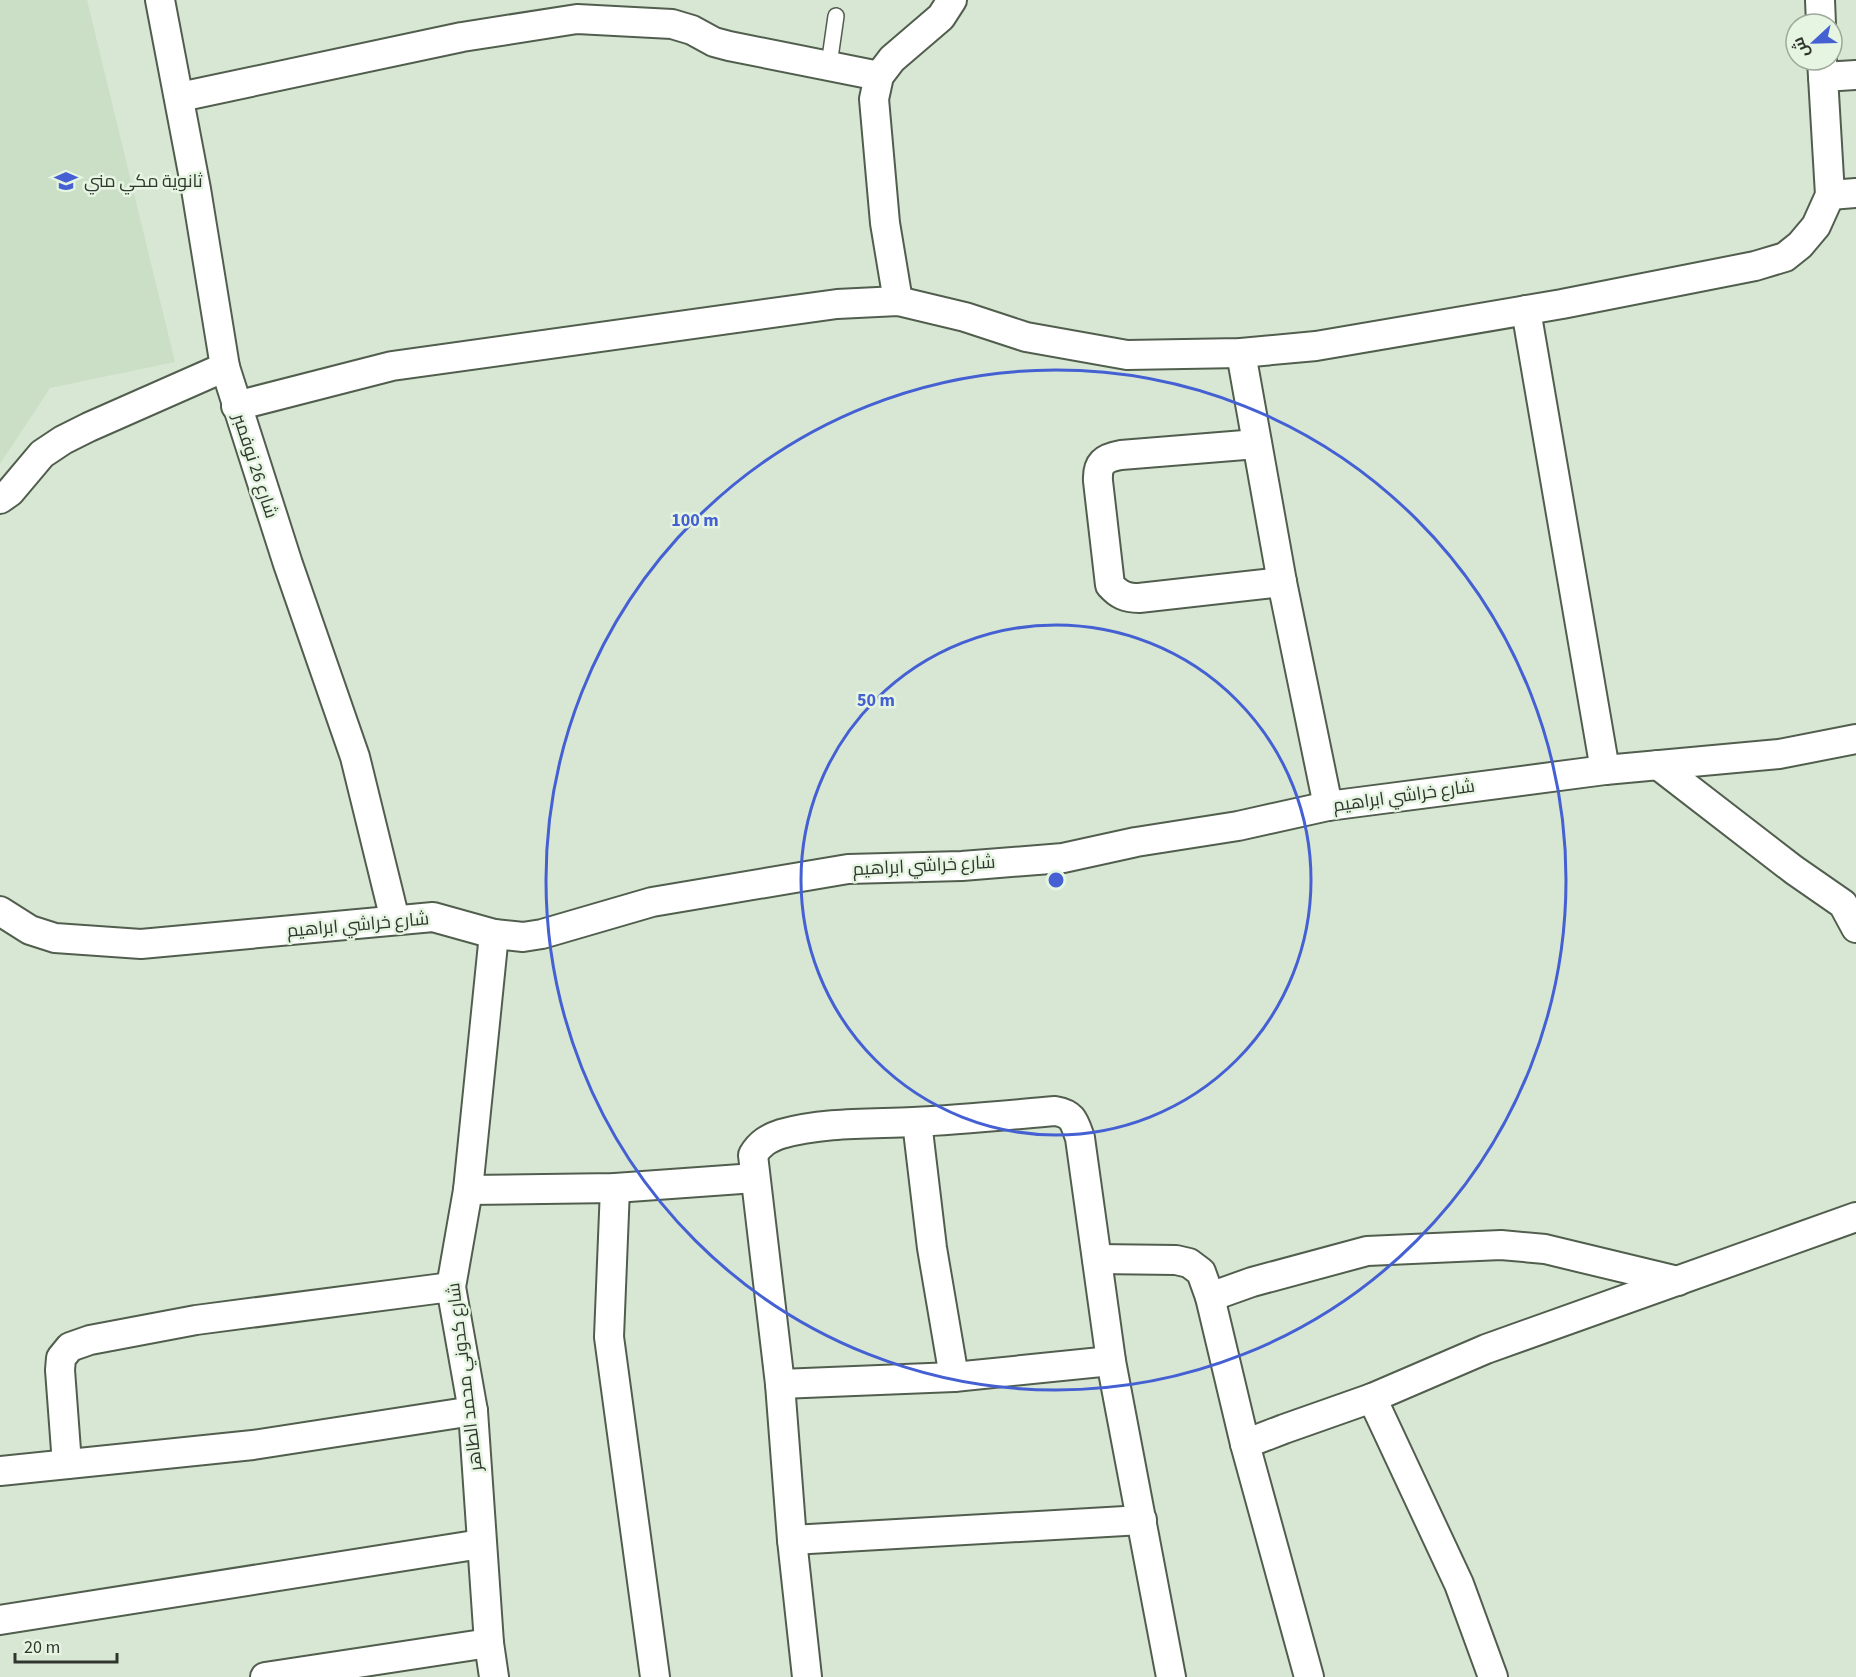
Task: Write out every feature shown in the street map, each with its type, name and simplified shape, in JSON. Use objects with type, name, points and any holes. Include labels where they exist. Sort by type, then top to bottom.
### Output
[{"type":"street","name":"شارع 26 نوفمبر","points":[[160,0],[180,97],[225,367],[288,564],[355,757],[396,920]]},
{"type":"street","points":[[898,301],[885,223],[874,99],[879,75],[892,59],[941,17],[952,0]]},
{"type":"street","points":[[180,97],[462,37],[577,19],[672,24],[729,46],[879,75]]},
{"type":"street","points":[[236,406],[392,366],[837,304],[898,301],[965,316],[1026,337],[1127,355],[1241,353],[1316,346],[1526,310],[1755,266],[1785,257],[1800,245],[1843,194],[1823,72]]},
{"type":"street","points":[[1840,72],[1856,75]]},
{"type":"street","points":[[1526,310],[1605,771]]},
{"type":"street","points":[[1241,353],[1282,582],[1328,806]]},
{"type":"street","points":[[0,499],[10,492],[42,454],[63,440],[225,367]]},
{"type":"street","points":[[1257,444],[1121,455],[1110,457],[1101,463],[1097,471],[1110,585],[1118,594],[1129,598],[1139,598],[1282,582]]},
{"type":"street","name":"شارع خراشي ابراهيم","points":[[0,911],[30,930],[55,938],[141,944],[434,917],[494,934],[523,937],[542,934],[652,902],[848,869],[962,866],[1063,858],[1136,842],[1238,826],[1328,806],[1605,771],[1779,754],[1856,739]]},
{"type":"street","points":[[1658,765],[1794,870],[1843,904],[1856,928]]},
{"type":"street","name":"شارع كدوني محمد الطاهر","points":[[494,934],[468,1190],[451,1287],[473,1411],[489,1643],[494,1677]]},
{"type":"street","points":[[807,1677],[792,1540],[780,1384],[753,1155],[758,1145],[781,1134],[818,1126],[917,1122],[1055,1111],[1066,1113],[1074,1120],[1080,1138],[1111,1361],[1171,1677]]},
{"type":"street","points":[[917,1122],[932,1248],[954,1377]]},
{"type":"street","points":[[468,1190],[615,1188],[755,1178]]},
{"type":"street","points":[[615,1188],[609,1336],[655,1677]]},
{"type":"street","points":[[1245,1444],[1372,1398],[1486,1349],[1856,1217]]},
{"type":"street","points":[[1210,1297],[1252,1282],[1367,1251],[1501,1245],[1545,1249],[1678,1281]]},
{"type":"street","points":[[1097,1259],[1176,1260],[1189,1263],[1201,1272],[1210,1297],[1245,1444],[1309,1677]]},
{"type":"street","points":[[67,1464],[60,1370],[61,1358],[70,1347],[90,1340],[196,1320],[451,1287]]},
{"type":"street","points":[[780,1384],[954,1377],[1111,1361]]},
{"type":"street","points":[[1372,1398],[1459,1584],[1493,1677]]},
{"type":"street","points":[[0,1471],[253,1445],[473,1411]]},
{"type":"street","points":[[792,1540],[1142,1520]]},
{"type":"street","points":[[0,1620],[482,1544]]},
{"type":"street","points":[[265,1677],[489,1643]]},
{"type":"lane","points":[[829,65],[836,16]]},
{"type":"shaded area","name":"ثانوية مكي مني","points":[[0,0],[87,0],[175,362],[50,388],[0,464]]},
{"type":"place","name":"ثانوية مكي مني","points":[[66,181]]}]
